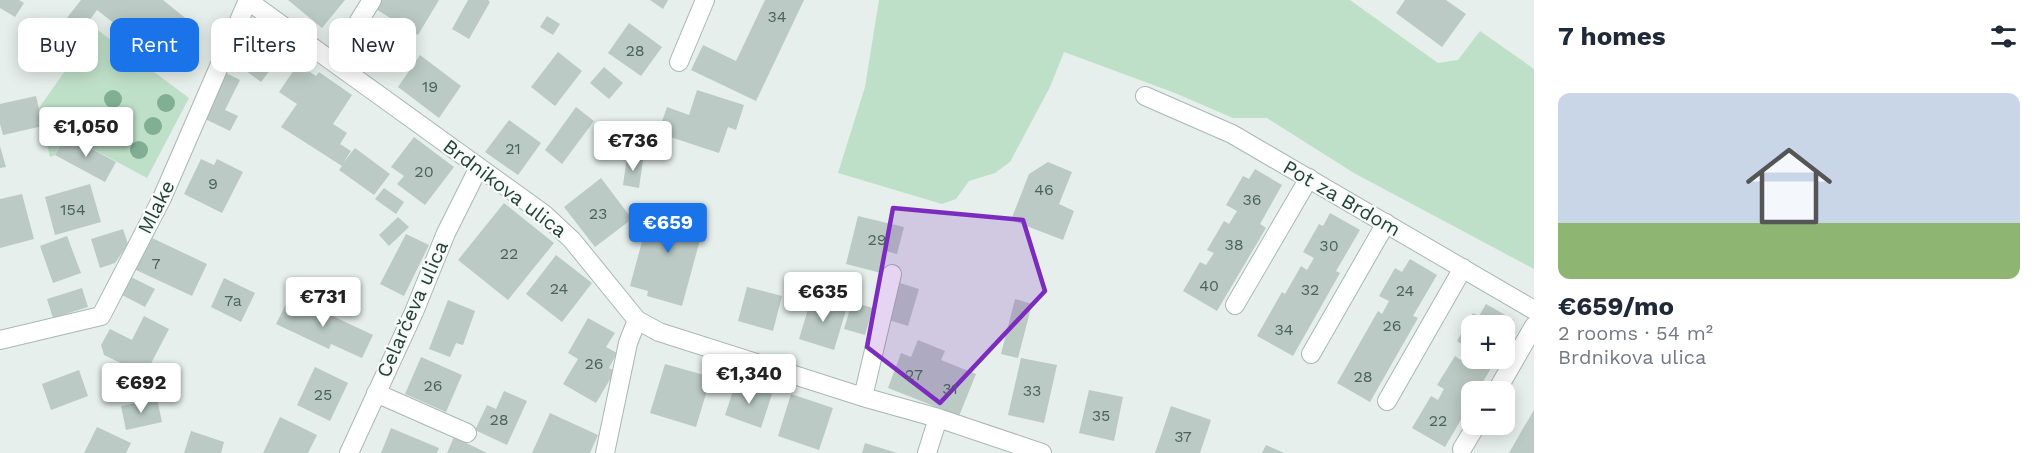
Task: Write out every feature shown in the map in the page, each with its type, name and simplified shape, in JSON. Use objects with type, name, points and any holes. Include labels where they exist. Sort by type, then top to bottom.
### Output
[{"type":"street","name":"Brdnikova ulica","points":[[248,0],[329,58]]},
{"type":"street","name":"Mlake","points":[[0,340],[101,316],[162,198],[248,0]]},
{"type":"street","points":[[361,18],[372,0]]},
{"type":"street","points":[[679,62],[705,0]]},
{"type":"street","name":"Brdnikova ulica","points":[[348,72],[544,214],[572,240],[637,320],[659,332],[863,397],[938,418],[1042,453]]},
{"type":"street","name":"Pot za Brdom","points":[[1145,96],[1232,134],[1534,310]]},
{"type":"street","name":"Celarčeva ulica","points":[[349,453],[414,312],[446,233],[479,167]]},
{"type":"street","points":[[1235,305],[1309,178]]},
{"type":"street","points":[[1311,354],[1386,223]]},
{"type":"street","points":[[1387,401],[1463,268]]},
{"type":"street","points":[[863,397],[892,274]]},
{"type":"street","points":[[605,453],[628,343],[637,320]]},
{"type":"street","points":[[1502,381],[1534,326]]},
{"type":"street","points":[[376,393],[467,434]]},
{"type":"street","points":[[927,453],[938,418]]},
{"type":"street","points":[[1462,449],[1470,435]]},
{"type":"highlighted area","points":[[893,208],[1023,220],[1045,291],[940,403],[867,347]]},
{"type":"green space","points":[[879,0],[1350,0],[1438,63],[1458,60],[1480,31],[1534,69],[1534,269],[1354,173],[1267,118],[1233,118],[1175,93],[1064,52],[1050,87],[1010,162],[995,173],[969,181],[956,199],[942,204],[838,173],[865,87]]},
{"type":"green space","points":[[98,30],[110,39],[110,72],[154,72],[189,98],[147,178],[65,134],[55,155],[50,157],[39,108],[64,72],[98,72]]},
{"type":"building","points":[[0,0],[19,0],[24,3],[15,17],[0,8]]},
{"type":"building","points":[[81,0],[163,0],[185,18],[110,18],[110,20],[97,10],[91,18],[67,18]]},
{"type":"building","points":[[288,0],[345,0],[322,28],[317,24],[317,18],[310,18]]},
{"type":"building","points":[[378,0],[439,0],[418,35],[416,34],[416,18],[390,18],[374,8]]},
{"type":"building","points":[[468,0],[488,0],[490,2],[469,39],[452,29]]},
{"type":"building","points":[[650,0],[668,0],[663,9]]},
{"type":"building","points":[[765,0],[804,0],[756,101],[691,70],[703,45],[736,61]]},
{"type":"building","points":[[1405,0],[1446,0],[1466,14],[1442,47],[1396,13]]},
{"type":"building","points":[[547,16],[560,24],[553,35],[540,27]]},
{"type":"building","points":[[629,23],[662,47],[641,76],[608,53]]},
{"type":"building","points":[[558,52],[582,71],[555,106],[531,87]]},
{"type":"building","points":[[420,55],[461,86],[439,118],[398,87],[408,72],[416,72],[416,61]]},
{"type":"building","points":[[604,67],[623,83],[609,99],[590,83]]},
{"type":"building","points":[[224,72],[240,80],[225,110],[238,116],[230,131],[201,117]]},
{"type":"building","points":[[247,72],[268,72],[261,82]]},
{"type":"building","points":[[293,72],[310,72],[316,76],[319,72],[352,95],[333,124],[347,133],[340,144],[351,151],[343,163],[355,148],[390,174],[374,195],[339,170],[342,166],[281,127],[297,104],[279,92]]},
{"type":"building","points":[[697,90],[744,105],[736,130],[728,127],[719,153],[658,133],[667,107],[689,115]]},
{"type":"building","points":[[36,96],[43,126],[3,135],[0,124],[0,104]]},
{"type":"building","points":[[576,107],[594,121],[562,164],[545,150]]},
{"type":"building","points":[[509,120],[541,143],[518,175],[485,152]]},
{"type":"building","points":[[66,135],[116,162],[105,182],[55,155]]},
{"type":"building","points":[[414,137],[454,167],[425,205],[397,184],[404,176],[391,167]]},
{"type":"building","points":[[0,146],[6,167],[0,168]]},
{"type":"building","points":[[627,157],[643,160],[639,188],[623,185]]},
{"type":"building","points":[[201,159],[214,165],[217,159],[243,172],[222,213],[184,194]]},
{"type":"building","points":[[1048,162],[1072,172],[1059,204],[1074,211],[1063,240],[1011,220],[1029,174]]},
{"type":"building","points":[[1255,169],[1282,185],[1260,224],[1266,228],[1217,311],[1183,291],[1200,262],[1206,265],[1214,253],[1207,250],[1224,221],[1229,224],[1237,211],[1226,205],[1243,176],[1249,179]]},
{"type":"building","points":[[601,178],[632,219],[595,247],[564,207]]},
{"type":"building","points":[[90,184],[101,222],[55,235],[45,197]]},
{"type":"building","points":[[384,188],[404,202],[396,214],[375,199]]},
{"type":"building","points":[[22,194],[34,239],[0,248],[0,199]]},
{"type":"building","points":[[504,203],[554,243],[508,300],[458,260]]},
{"type":"building","points":[[651,208],[681,216],[683,208],[707,214],[682,306],[647,296],[648,291],[630,286]]},
{"type":"building","points":[[1330,213],[1360,230],[1336,271],[1340,273],[1293,356],[1257,336],[1282,292],[1285,294],[1301,266],[1307,270],[1314,258],[1303,252],[1319,224],[1323,226]]},
{"type":"building","points":[[858,216],[904,227],[897,254],[886,251],[881,273],[846,264]]},
{"type":"building","points":[[398,217],[409,227],[389,246],[379,235]]},
{"type":"building","points":[[123,229],[128,244],[115,263],[100,268],[91,239]]},
{"type":"building","points":[[406,234],[429,245],[404,296],[380,284]]},
{"type":"building","points":[[67,236],[81,273],[53,283],[40,246]]},
{"type":"building","points":[[150,237],[207,264],[192,296],[134,269]]},
{"type":"building","points":[[556,255],[592,283],[562,322],[526,294]]},
{"type":"building","points":[[1410,259],[1437,275],[1413,316],[1418,318],[1370,402],[1337,383],[1378,311],[1382,314],[1389,301],[1379,296],[1395,268],[1402,272]]},
{"type":"building","points":[[131,277],[155,289],[145,307],[122,295]]},
{"type":"building","points":[[224,278],[255,293],[241,322],[211,307]]},
{"type":"building","points":[[900,283],[919,289],[908,326],[889,320]]},
{"type":"building","points":[[747,287],[782,296],[773,331],[738,321]]},
{"type":"building","points":[[82,288],[88,307],[53,318],[47,299]]},
{"type":"building","points":[[290,296],[373,335],[362,358],[331,344],[329,349],[276,324]]},
{"type":"building","points":[[812,296],[847,307],[834,350],[799,339]]},
{"type":"building","points":[[1015,299],[1032,304],[1018,358],[1001,354]]},
{"type":"building","points":[[448,300],[475,311],[463,345],[456,343],[450,357],[429,349]]},
{"type":"building","points":[[852,302],[873,308],[865,335],[844,329]]},
{"type":"building","points":[[1486,304],[1505,315],[1480,315]]},
{"type":"building","points":[[144,316],[169,329],[145,375],[104,355],[101,345],[110,329],[132,340]]},
{"type":"building","points":[[588,318],[615,333],[606,347],[617,353],[609,368],[615,371],[596,403],[563,384],[578,359],[568,353]]},
{"type":"building","points":[[918,340],[945,351],[941,360],[976,374],[959,416],[888,388],[901,353],[911,357]]},
{"type":"building","points":[[1455,356],[1461,360],[1461,369],[1490,369],[1483,381],[1461,381],[1461,420],[1445,447],[1412,428],[1431,396],[1438,400],[1444,389],[1437,385]]},
{"type":"building","points":[[421,357],[462,375],[446,412],[405,394]]},
{"type":"building","points":[[1021,358],[1057,365],[1044,423],[1008,415]]},
{"type":"building","points":[[665,364],[711,377],[696,427],[650,413]]},
{"type":"building","points":[[315,367],[348,383],[330,421],[297,405]]},
{"type":"building","points":[[79,370],[88,396],[51,410],[42,384]]},
{"type":"building","points":[[736,382],[772,394],[761,428],[725,415]]},
{"type":"building","points":[[1089,390],[1123,397],[1114,441],[1079,433]]},
{"type":"building","points":[[504,391],[527,401],[507,445],[475,430],[487,405],[496,409]]},
{"type":"building","points":[[791,394],[833,408],[819,450],[778,436]]},
{"type":"building","points":[[157,399],[162,422],[126,430],[121,406]]},
{"type":"building","points":[[1171,406],[1211,420],[1200,453],[1155,453]]},
{"type":"building","points":[[1534,410],[1534,453],[1509,453],[1521,432]]},
{"type":"building","points":[[550,413],[598,435],[590,453],[532,453]]},
{"type":"building","points":[[280,417],[317,435],[308,453],[263,453]]},
{"type":"building","points":[[97,427],[131,443],[126,453],[84,453]]},
{"type":"building","points":[[391,428],[439,448],[437,453],[381,453]]},
{"type":"building","points":[[191,431],[224,442],[221,453],[184,453]]},
{"type":"building","points":[[454,437],[487,453],[447,453]]},
{"type":"building","points":[[865,443],[897,453],[862,453]]},
{"type":"building","points":[[1266,445],[1284,453],[1262,453]]}]
